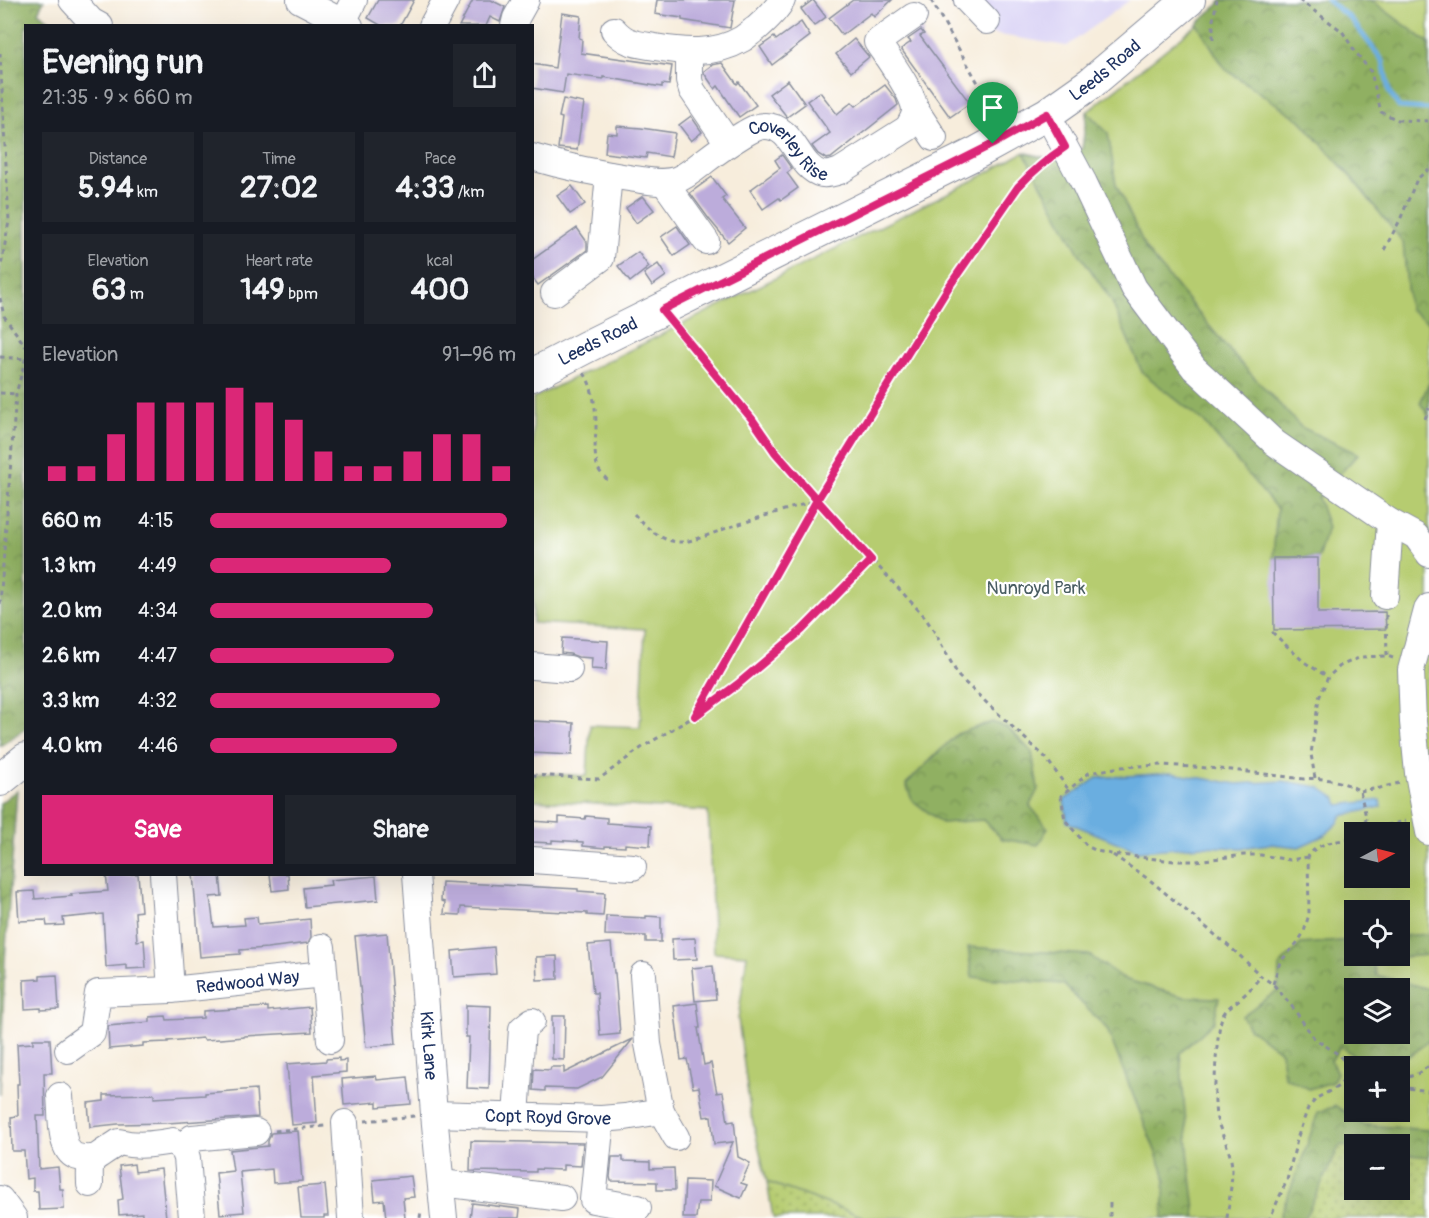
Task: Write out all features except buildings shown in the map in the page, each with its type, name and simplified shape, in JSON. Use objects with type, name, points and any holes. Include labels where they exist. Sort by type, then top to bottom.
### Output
[{"type":"main road","name":"Leeds Road","points":[[534,373],[993,144],[1047,114],[1091,83],[1189,0]]},
{"type":"main road","points":[[0,780],[24,761]]},
{"type":"street","points":[[72,0],[94,24]]},
{"type":"street","points":[[300,0],[349,16]]},
{"type":"street","points":[[433,24],[446,0]]},
{"type":"street","points":[[514,24],[526,0]]},
{"type":"street","points":[[614,30],[621,38],[631,43],[676,51],[704,51],[724,47],[742,39],[763,23],[782,0]]},
{"type":"street","points":[[968,0],[987,21]]},
{"type":"street","points":[[923,8],[877,42],[912,96],[915,109],[934,138]]},
{"type":"street","points":[[689,51],[689,80],[692,90],[728,143]]},
{"type":"street","name":"Coverley Rise","points":[[534,158],[609,176],[664,182],[686,175],[728,143],[754,128],[764,126],[775,127],[784,132],[811,168],[820,173],[829,174],[840,171],[908,128],[915,109]]},
{"type":"street","points":[[1047,114],[1134,288],[1194,368],[1275,443],[1390,522],[1416,536],[1429,554]]},
{"type":"street","points":[[554,293],[601,258],[609,176]]},
{"type":"street","points":[[664,182],[706,241]]},
{"type":"street","points":[[1385,596],[1390,522]]},
{"type":"street","points":[[1427,824],[1418,773],[1411,669],[1429,607]]},
{"type":"street","points":[[534,666],[569,669]]},
{"type":"street","points":[[534,860],[633,867]]},
{"type":"street","name":"Redwood Way","points":[[163,876],[171,990]]},
{"type":"street","name":"Kirk Lane","points":[[416,876],[444,1218]]},
{"type":"street","name":"Redwood Way","points":[[322,947],[330,1040]]},
{"type":"street","name":"Redwood Way","points":[[68,1050],[92,1033],[98,993],[171,990],[324,974]]},
{"type":"street","points":[[643,975],[648,1044],[661,1111],[676,1137]]},
{"type":"street","points":[[516,1116],[522,1029],[531,1021]]},
{"type":"street","points":[[60,1096],[63,1138],[67,1149],[74,1156],[84,1159],[94,1158]]},
{"type":"street","name":"Copt Royd Grove","points":[[434,1114],[601,1119],[661,1111]]},
{"type":"street","points":[[601,1119],[593,1200],[638,1208]]},
{"type":"street","points":[[345,1123],[351,1218]]},
{"type":"street","points":[[184,1150],[192,1138],[256,1132]]},
{"type":"street","points":[[90,1184],[90,1164],[94,1158],[119,1142],[146,1145],[173,1141],[184,1150],[187,1158],[192,1218]]},
{"type":"street","points":[[442,1183],[562,1198]]},
{"type":"path","points":[[1213,39],[1213,20],[1217,0]]},
{"type":"path","points":[[1299,0],[1342,31],[1371,72],[1381,112],[1398,120],[1429,121]]},
{"type":"path","points":[[923,8],[990,104],[993,144]]},
{"type":"path","points":[[0,53],[9,221],[0,272]]},
{"type":"path","points":[[695,716],[817,500],[948,288],[1031,172],[1065,147]]},
{"type":"path","points":[[1384,250],[1400,220],[1417,179],[1429,169]]},
{"type":"path","points":[[0,298],[4,316],[24,344]]},
{"type":"path","points":[[662,310],[752,419],[775,452],[924,616],[959,677],[1046,759],[1068,790]]},
{"type":"path","points":[[572,354],[588,379],[596,422],[595,449],[598,469],[610,483]]},
{"type":"path","points":[[0,357],[24,358]]},
{"type":"path","points":[[0,604],[16,394],[24,362]]},
{"type":"path","points":[[0,393],[16,394]]},
{"type":"path","points":[[1425,419],[1429,408]]},
{"type":"path","points":[[634,514],[647,528],[662,537],[681,542],[817,500]]},
{"type":"path","points":[[534,775],[599,779],[644,746],[695,716],[738,684],[802,630],[871,560]]},
{"type":"path","points":[[1385,596],[1387,656]]},
{"type":"path","points":[[1272,632],[1304,662],[1328,676]]},
{"type":"path","points":[[1315,778],[1311,754],[1319,698],[1328,676],[1340,666],[1361,657],[1387,656],[1399,660],[1411,669]]},
{"type":"path","points":[[1308,857],[1290,860],[1261,855],[1244,855],[1196,861],[1174,861],[1097,851],[1088,846],[1065,820],[1061,796],[1089,773],[1120,767],[1151,765],[1232,770],[1304,779],[1315,778],[1350,785],[1360,791],[1398,783],[1418,773]]},
{"type":"path","points":[[1360,791],[1366,817],[1365,822]]},
{"type":"path","points":[[1410,826],[1427,824]]},
{"type":"path","points":[[1273,984],[1280,962],[1298,942],[1304,932],[1309,914],[1308,857],[1316,847],[1344,839]]},
{"type":"path","points":[[1112,854],[1151,881],[1273,984],[1314,1038],[1341,1056],[1344,1064]]},
{"type":"path","points":[[1227,1218],[1232,1166],[1215,1106],[1220,1023],[1224,1013],[1248,992],[1261,976]]},
{"type":"path","points":[[1410,1076],[1429,1066]]},
{"type":"path","points":[[1270,1218],[1287,1180],[1308,1108],[1317,1098],[1339,1086],[1344,1080]]},
{"type":"path","points":[[1410,1088],[1429,1091]]},
{"type":"path","points":[[256,1132],[434,1114]]},
{"type":"path","points":[[1110,1203],[1110,1218]]},
{"type":"shaded area","points":[[947,0],[1130,0],[1067,46],[982,32]]},
{"type":"green space","points":[[0,0],[44,0],[38,12],[55,24],[24,24],[24,729],[0,746]]},
{"type":"green space","points":[[1223,0],[1371,0],[1429,43],[1429,323],[1409,309],[1403,242],[1351,177],[1300,120],[1225,69],[1197,24]]},
{"type":"green space","name":"Nunroyd Park","points":[[1228,0],[1429,0],[1429,1157],[1410,1148],[1410,1134],[1344,1134],[1344,1159],[1305,1218],[867,1218],[767,1182],[750,1110],[738,1019],[747,955],[714,953],[708,811],[534,800],[534,773],[587,776],[590,725],[640,727],[645,629],[534,623],[534,398],[974,180],[1024,152],[1055,160],[1082,149],[1087,112]]},
{"type":"green space","points":[[1087,112],[1108,133],[1116,184],[1147,251],[1236,358],[1301,427],[1358,454],[1318,498],[1328,527],[1318,558],[1273,558],[1277,509],[1204,422],[1142,372],[1111,300],[1079,253],[1024,153],[1055,160],[1082,149]]},
{"type":"green space","points":[[1429,383],[1429,416],[1420,403]]},
{"type":"green space","points":[[992,722],[1009,729],[1032,752],[1038,789],[1030,806],[1048,828],[1038,845],[1002,839],[984,820],[942,823],[912,800],[906,784],[957,734]]},
{"type":"green space","points":[[17,790],[5,961],[0,1095],[0,803]]},
{"type":"green space","points":[[1429,934],[1429,955],[1410,956],[1410,935]]},
{"type":"green space","points":[[1344,941],[1344,966],[1374,966],[1376,975],[1387,978],[1344,978],[1344,1044],[1410,1044],[1410,984],[1429,989],[1429,1040],[1408,1056],[1354,1056],[1340,1046],[1331,1061],[1337,1073],[1332,1082],[1309,1089],[1284,1077],[1281,1052],[1249,1028],[1242,1016],[1278,990],[1279,966],[1301,944]]},
{"type":"green space","points":[[968,947],[1089,955],[1124,979],[1184,997],[1219,998],[1214,1022],[1180,1053],[1196,1218],[1163,1218],[1165,1176],[1107,1029],[1063,984],[972,977]]},
{"type":"green space","points":[[1336,1106],[1344,1111],[1344,1122],[1429,1130],[1429,1163],[1410,1163],[1410,1134],[1344,1134],[1344,1178],[1320,1218],[1279,1218],[1318,1112]]},
{"type":"green space","points":[[1340,1145],[1344,1146],[1344,1200],[1410,1200],[1410,1155],[1429,1157],[1429,1218],[1305,1218]]},
{"type":"green space","points":[[767,1182],[867,1218],[773,1218]]},
{"type":"water","points":[[1171,773],[1237,784],[1283,781],[1319,787],[1337,799],[1339,805],[1380,800],[1381,807],[1341,816],[1339,822],[1325,835],[1299,847],[1270,844],[1241,848],[1202,846],[1138,851],[1067,822],[1064,800],[1097,778]]},
{"type":"waterway","points":[[1327,0],[1350,18],[1383,61],[1389,92],[1399,107],[1429,109]]},
{"type":"route","points":[[993,144],[662,310],[752,419],[775,452],[817,500],[871,560],[802,630],[738,684],[695,716],[817,500],[948,288],[1018,187],[1031,172],[1065,147],[1047,114],[993,144]]}]
